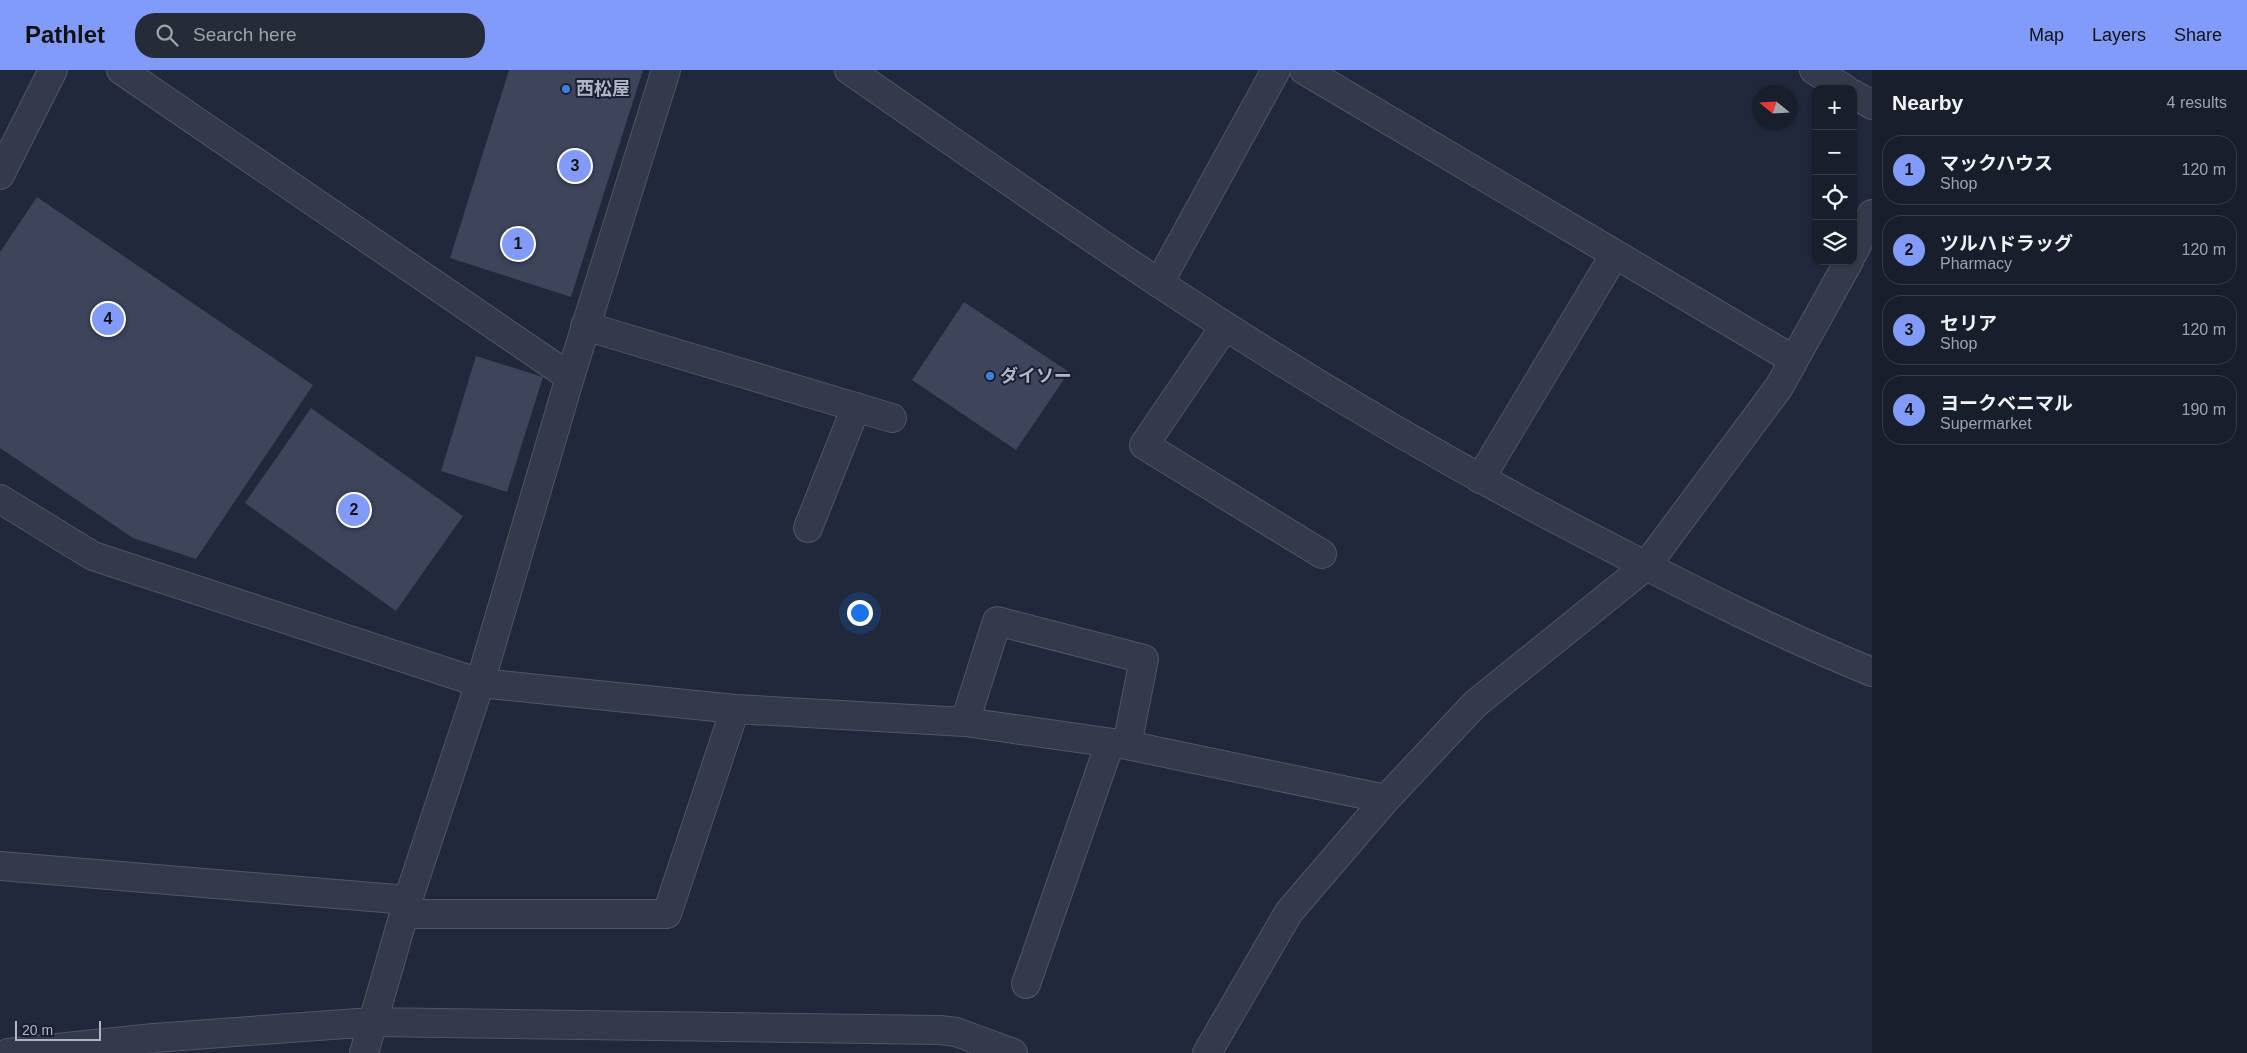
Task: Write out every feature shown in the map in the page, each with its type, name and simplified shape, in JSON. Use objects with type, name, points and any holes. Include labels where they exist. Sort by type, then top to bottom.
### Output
[{"type":"street","points":[[0,175],[54,70]]},
{"type":"street","points":[[121,70],[570,377]]},
{"type":"street","points":[[364,1053],[406,907],[480,683],[585,326],[666,70]]},
{"type":"street","points":[[849,70],[1159,283],[1372,418],[1480,479],[1646,566],[1792,639],[1872,672]]},
{"type":"street","points":[[1159,283],[1276,70]]},
{"type":"street","points":[[1304,70],[1794,360]]},
{"type":"street","points":[[1814,70],[1838,85]]},
{"type":"street","points":[[1857,96],[1872,105]]},
{"type":"street","points":[[1857,245],[1872,214]]},
{"type":"street","points":[[1480,479],[1615,254]]},
{"type":"street","points":[[1207,1053],[1289,912],[1386,798],[1475,704],[1646,566],[1779,387],[1847,265]]},
{"type":"street","points":[[585,326],[892,418]]},
{"type":"street","points":[[1225,326],[1144,445],[1322,554]]},
{"type":"street","points":[[808,528],[856,407]]},
{"type":"street","points":[[0,499],[93,556],[480,683],[735,709],[965,722],[1118,744],[1386,798]]},
{"type":"street","points":[[965,722],[997,621],[1144,659],[1118,744],[1026,984]]},
{"type":"street","points":[[0,866],[406,907],[667,914],[735,709]]},
{"type":"street","points":[[8,1053],[154,1038],[372,1022],[940,1030],[956,1032],[1012,1053]]},
{"type":"building","points":[[509,70],[643,70],[571,297],[450,258]]},
{"type":"building","points":[[37,197],[313,385],[196,559],[133,538],[0,448],[0,252]]},
{"type":"building","name":"ダイソー","points":[[964,302],[1069,372],[1016,450],[912,380]]},
{"type":"building","points":[[476,356],[543,377],[507,492],[441,471]]},
{"type":"building","points":[[311,408],[463,516],[396,611],[245,503]]},
{"type":"place","name":"西松屋","points":[[566,89]]},
{"type":"place","name":"セリア","points":[[575,166]]},
{"type":"place","name":"マックハウス","points":[[518,244]]},
{"type":"place","name":"ヨークベニマル","points":[[108,319]]},
{"type":"place","name":"ダイソー","points":[[990,376]]},
{"type":"place","name":"ツルハドラッグ","points":[[354,510]]}]
